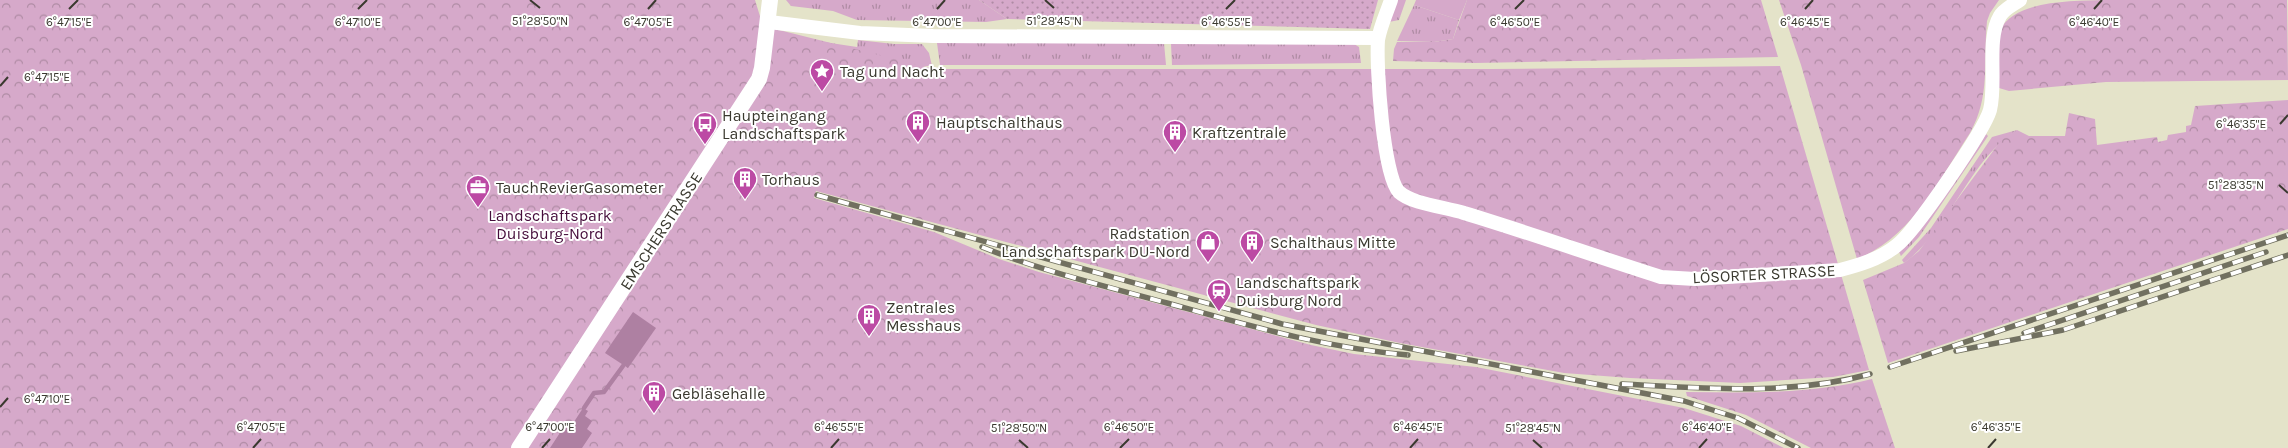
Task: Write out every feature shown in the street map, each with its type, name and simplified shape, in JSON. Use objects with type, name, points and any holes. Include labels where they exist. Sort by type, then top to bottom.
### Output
[{"type":"street","name":"EMSCHERSTRASSE","points":[[518,448],[759,78],[770,0]]},
{"type":"street","points":[[768,22],[860,33],[933,36],[1378,38],[1391,0]]},
{"type":"street","name":"LÖSORTER STRASSE","points":[[1378,38],[1378,68],[1387,157],[1392,178],[1400,192],[1410,198],[1485,219],[1661,277],[1695,279],[1810,273],[1840,270],[1859,265],[1888,251],[1904,239],[1981,130],[1989,112],[1992,99],[1993,30],[2000,16],[2020,0]]},
{"type":"green space","name":"Landschaftspark Duisburg-Nord","points":[[0,0],[755,0],[763,26],[935,69],[1490,69],[1780,66],[1869,370],[1833,377],[1740,383],[1564,373],[1400,343],[1316,325],[816,191],[814,198],[934,232],[999,259],[1039,272],[1311,345],[1354,354],[1476,367],[1684,408],[1741,426],[1784,448],[0,448]]},
{"type":"green space","points":[[786,0],[979,0],[1007,19],[986,22],[857,20],[833,11],[791,6]]},
{"type":"green space","points":[[979,0],[1378,0],[1370,29],[1007,19]]},
{"type":"green space","points":[[1396,0],[1406,0],[1399,20],[1389,22]]},
{"type":"green space","points":[[1416,0],[1467,0],[1459,20],[1414,5]]},
{"type":"green space","points":[[1467,0],[1761,0],[1778,57],[1475,63],[1393,61],[1397,42],[1434,42],[1453,39]]},
{"type":"green space","points":[[1779,0],[1999,0],[1987,21],[1984,92],[1977,119],[1970,133],[1935,188],[1909,222],[1894,237],[1857,259],[1801,65]]},
{"type":"green space","points":[[2105,0],[2287,0],[2288,80],[2106,82],[2009,91],[1999,88],[1997,50],[2000,30],[2007,20],[2018,13],[2046,4]]},
{"type":"green space","points":[[1414,5],[1459,20],[1453,39],[1434,42],[1397,41]]},
{"type":"green space","points":[[858,40],[894,44],[922,44],[929,53],[932,66],[899,66],[824,42],[857,47]]},
{"type":"green space","points":[[937,43],[1164,43],[1166,65],[940,65]]},
{"type":"green space","points":[[1171,44],[1354,44],[1359,47],[1361,63],[1172,65]]},
{"type":"green space","points":[[2288,100],[2288,229],[1888,363],[1863,280],[1904,263],[1919,251],[2002,139],[2017,130],[2029,136],[2065,136],[2069,113],[2095,119],[2097,145],[2157,137],[2158,142],[2167,140],[2168,135],[2186,132],[2186,126],[2191,125],[2195,106]]},
{"type":"green space","points":[[2017,130],[1985,160],[1934,232],[1920,249],[1904,263],[1902,260],[1931,228],[1992,137]]},
{"type":"green space","points":[[1986,134],[1988,136],[1919,237],[1901,256],[1899,252]]},
{"type":"green space","points":[[1872,379],[1895,448],[1811,448],[1746,415],[1687,396],[1686,392],[1803,390],[1826,388]]},
{"type":"shaded area","points":[[633,312],[656,328],[628,368],[605,353]]},
{"type":"shaded area","points":[[583,408],[588,411],[585,416],[592,421],[587,429],[592,433],[582,448],[550,448],[565,425],[570,428]]},
{"type":"waterway","points":[[584,408],[594,393],[604,392],[623,366]]},
{"type":"railway","points":[[817,195],[1282,324],[1684,401],[1738,418],[1798,448]]},
{"type":"railway","points":[[1890,367],[2288,235]]},
{"type":"railway","points":[[982,247],[1074,278],[1257,327],[1347,347],[1408,355]]},
{"type":"railway","points":[[2024,333],[2266,252]]},
{"type":"railway","points":[[1956,351],[2063,330],[2288,255]]},
{"type":"railway","points":[[1622,384],[1747,389],[1778,388],[1840,381],[1870,374]]},
{"type":"place","name":"Tag und Nacht","points":[[822,92]]},
{"type":"place","name":"Hauptschalthaus","points":[[918,143]]},
{"type":"place","name":"Haupteingang Landschaftspark","points":[[705,145]]},
{"type":"place","name":"Kraftzentrale","points":[[1175,153]]},
{"type":"place","name":"Torhaus","points":[[745,200]]},
{"type":"place","name":"TauchRevierGasometer","points":[[478,208]]},
{"type":"place","name":"Radstation Landschaftspark DU-Nord","points":[[1208,263]]},
{"type":"place","name":"Schalthaus Mitte","points":[[1252,263]]},
{"type":"place","name":"Landschaftspark Duisburg Nord","points":[[1219,312]]},
{"type":"place","name":"Zentrales Messhaus","points":[[869,337]]},
{"type":"place","name":"Gebläsehalle","points":[[654,414]]}]
